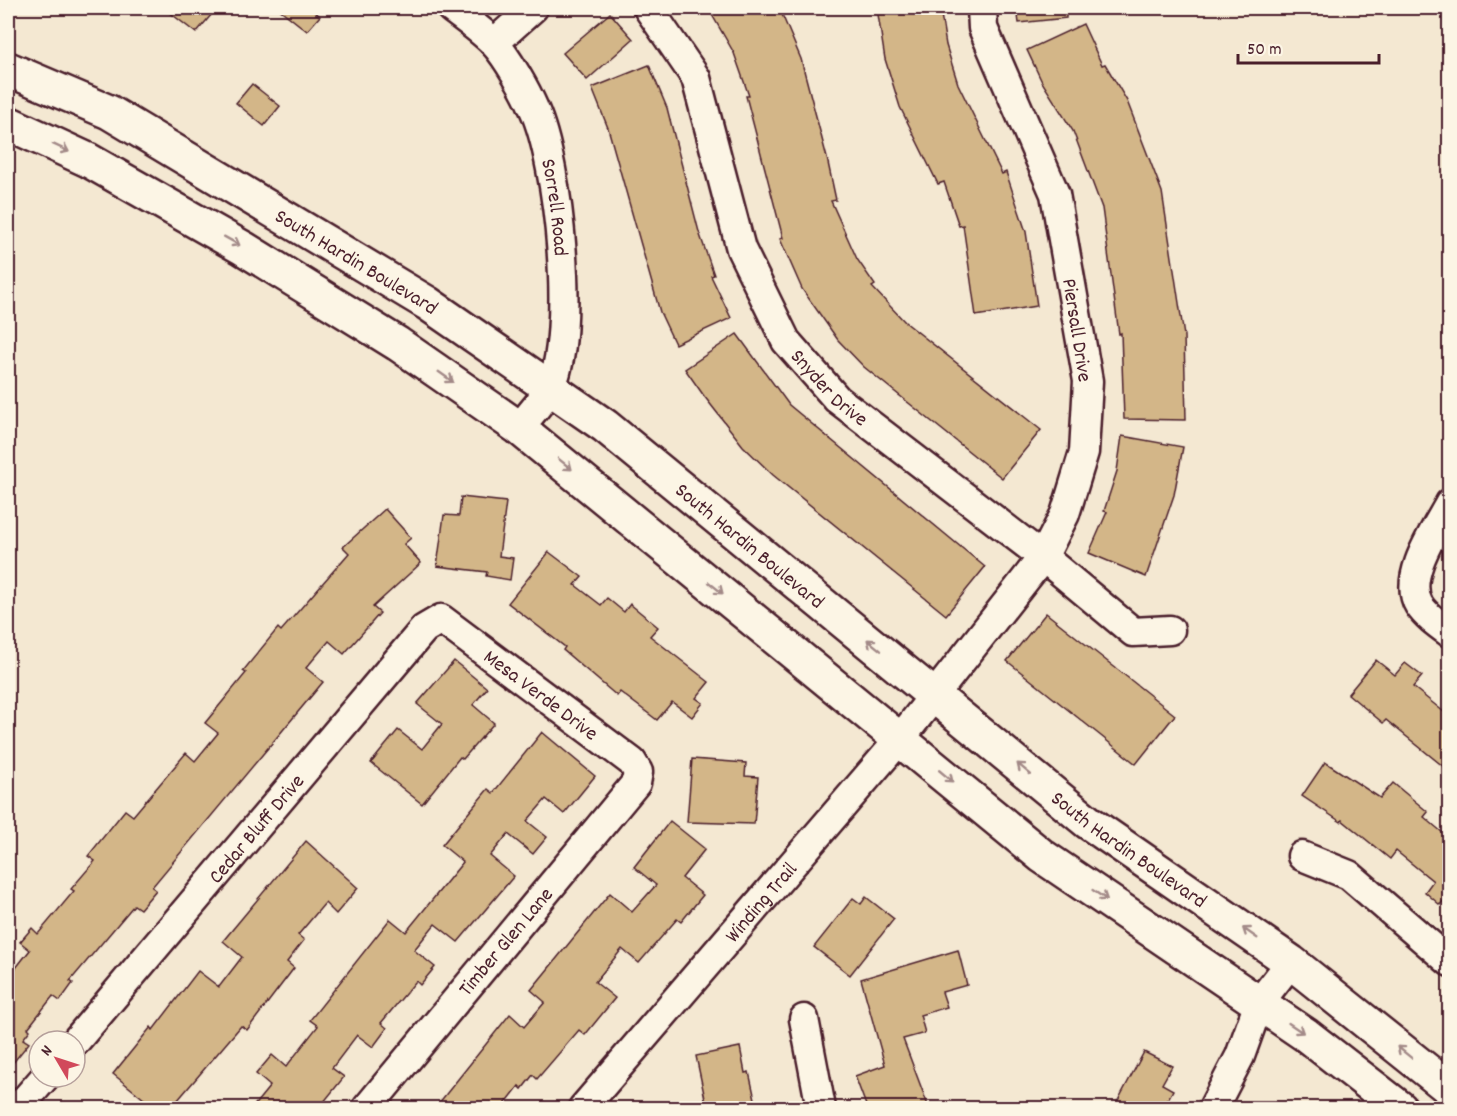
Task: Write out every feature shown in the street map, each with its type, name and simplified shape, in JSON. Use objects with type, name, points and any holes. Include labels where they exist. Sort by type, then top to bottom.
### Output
[{"type":"main road","name":"South Hardin Boulevard","points":[[8,69],[109,112],[427,303],[605,426],[935,694],[1088,822],[1291,962],[1449,1089]]},
{"type":"main road","points":[[8,123],[88,160],[243,248],[398,344],[519,428],[1042,856],[1306,1035],[1400,1108]]},
{"type":"street","name":"Sorrell Road","points":[[451,8],[494,43],[534,110],[553,185],[562,243],[561,354],[549,388],[519,428]]},
{"type":"street","points":[[494,43],[533,8]]},
{"type":"street","name":"Snyder Drive","points":[[648,8],[696,78],[741,249],[786,341],[837,399],[1042,557],[1133,632],[1170,630]]},
{"type":"street","name":"Piersall Drive","points":[[935,694],[1042,557],[1065,514],[1084,452],[1088,381],[1056,194],[983,28],[982,8]]},
{"type":"street","points":[[1449,503],[1414,575],[1412,589],[1427,615],[1449,633]]},
{"type":"street","name":"Mesa Verde Drive","points":[[441,619],[632,762],[638,772]]},
{"type":"street","name":"Cedar Bluff Drive","points":[[86,1029],[424,629],[441,619]]},
{"type":"street","name":"Winding Trail","points":[[583,1108],[900,739],[935,694]]},
{"type":"street","name":"Timber Glen Lane","points":[[367,1108],[636,783],[638,772]]},
{"type":"street","points":[[1302,856],[1349,875],[1449,962]]},
{"type":"street","points":[[1213,1108],[1240,1056],[1259,1004],[1291,962]]},
{"type":"street","points":[[804,1019],[821,1108]]},
{"type":"street","points":[[18,1108],[35,1089]]},
{"type":"building","points":[[164,8],[217,8],[196,33]]},
{"type":"building","points":[[278,8],[310,8],[320,16],[307,31]]},
{"type":"building","points":[[721,8],[779,8],[801,59],[836,200],[831,201],[857,259],[875,285],[872,287],[905,322],[1041,430],[1002,478],[864,367],[838,340],[802,289],[780,239],[783,238],[746,96],[749,96],[734,53],[711,13]]},
{"type":"building","points":[[877,8],[940,8],[946,45],[958,84],[1002,174],[1006,172],[1026,232],[1037,306],[976,316],[963,225],[959,226],[944,182],[938,184],[900,107],[885,59]]},
{"type":"building","points":[[1017,8],[1066,8],[1066,18],[1019,23]]},
{"type":"building","points":[[610,13],[633,39],[587,80],[563,53]]},
{"type":"building","points":[[1083,24],[1102,65],[1105,64],[1127,101],[1162,192],[1184,336],[1186,420],[1124,419],[1121,333],[1119,334],[1102,208],[1073,131],[1042,82],[1027,50]]},
{"type":"building","points":[[649,65],[667,108],[699,232],[714,275],[711,276],[731,318],[675,344],[660,312],[608,128],[592,88]]},
{"type":"building","points":[[252,84],[280,106],[264,126],[236,103]]},
{"type":"building","points":[[737,334],[789,405],[985,567],[946,615],[773,475],[743,446],[704,396],[685,369]]},
{"type":"building","points":[[1122,436],[1183,447],[1174,495],[1146,577],[1089,553],[1107,512],[1104,511],[1117,471]]},
{"type":"building","points":[[461,497],[506,502],[499,556],[513,558],[510,580],[486,576],[487,572],[437,566],[444,515],[459,516]]},
{"type":"building","points":[[385,509],[411,538],[404,544],[421,563],[373,607],[380,613],[344,654],[329,641],[306,668],[323,682],[152,887],[156,890],[140,909],[134,905],[70,981],[73,983],[60,1001],[53,996],[27,1029],[27,1034],[23,1039],[27,1042],[27,1045],[8,1069],[8,978],[30,950],[20,942],[32,928],[38,934],[74,891],[71,889],[95,861],[88,856],[125,810],[133,816],[186,753],[195,761],[218,733],[205,723],[246,673],[243,671],[278,628],[281,631],[349,553],[343,547]]},
{"type":"building","points":[[549,552],[582,577],[575,585],[601,605],[607,598],[624,612],[630,604],[658,627],[650,636],[709,682],[696,698],[703,703],[692,717],[672,702],[657,720],[620,692],[617,696],[563,650],[565,647],[508,603]]},
{"type":"building","points":[[1046,613],[1175,715],[1136,764],[1007,661]]},
{"type":"building","points":[[1376,660],[1395,675],[1405,663],[1422,676],[1413,687],[1449,716],[1449,771],[1386,720],[1383,723],[1348,694]]},
{"type":"building","points":[[454,661],[487,688],[473,705],[494,723],[463,759],[460,757],[422,804],[371,763],[398,730],[422,749],[442,724],[417,704]]},
{"type":"building","points":[[542,732],[595,776],[564,814],[546,799],[527,821],[547,837],[533,854],[508,834],[490,856],[514,876],[458,942],[435,924],[414,950],[435,967],[420,985],[416,981],[381,1023],[387,1028],[373,1047],[357,1035],[332,1068],[344,1077],[319,1108],[252,1108],[270,1086],[256,1074],[272,1055],[286,1067],[318,1026],[310,1020],[390,919],[406,932],[463,862],[442,845],[488,789],[493,793]]},
{"type":"building","points":[[692,759],[746,763],[745,776],[758,777],[754,824],[687,822]]},
{"type":"building","points":[[1325,762],[1380,798],[1393,783],[1428,812],[1424,817],[1449,838],[1449,894],[1440,905],[1425,892],[1433,881],[1396,851],[1390,859],[1342,820],[1341,822],[1302,796]]},
{"type":"building","points":[[670,821],[705,849],[682,878],[703,895],[681,922],[677,919],[639,963],[622,949],[595,982],[615,998],[585,1035],[579,1030],[537,1079],[533,1075],[522,1089],[519,1086],[502,1108],[435,1108],[510,1014],[524,1027],[545,1002],[531,990],[610,893],[632,912],[656,885],[634,867]]},
{"type":"building","points":[[306,841],[358,888],[336,914],[325,903],[298,935],[304,940],[287,962],[294,968],[247,1030],[241,1026],[171,1108],[155,1108],[113,1074],[151,1027],[153,1030],[198,971],[219,987],[242,957],[223,941]]},
{"type":"building","points":[[866,897],[894,919],[850,975],[814,947],[853,898],[861,904]]},
{"type":"building","points":[[958,950],[967,985],[942,992],[947,1007],[920,1015],[925,1033],[903,1039],[929,1108],[867,1108],[855,1076],[885,1065],[861,979]]},
{"type":"building","points":[[740,1047],[745,1073],[749,1072],[757,1108],[707,1108],[696,1056]]},
{"type":"building","points":[[1144,1052],[1172,1066],[1162,1084],[1173,1090],[1163,1108],[1114,1108]]}]
